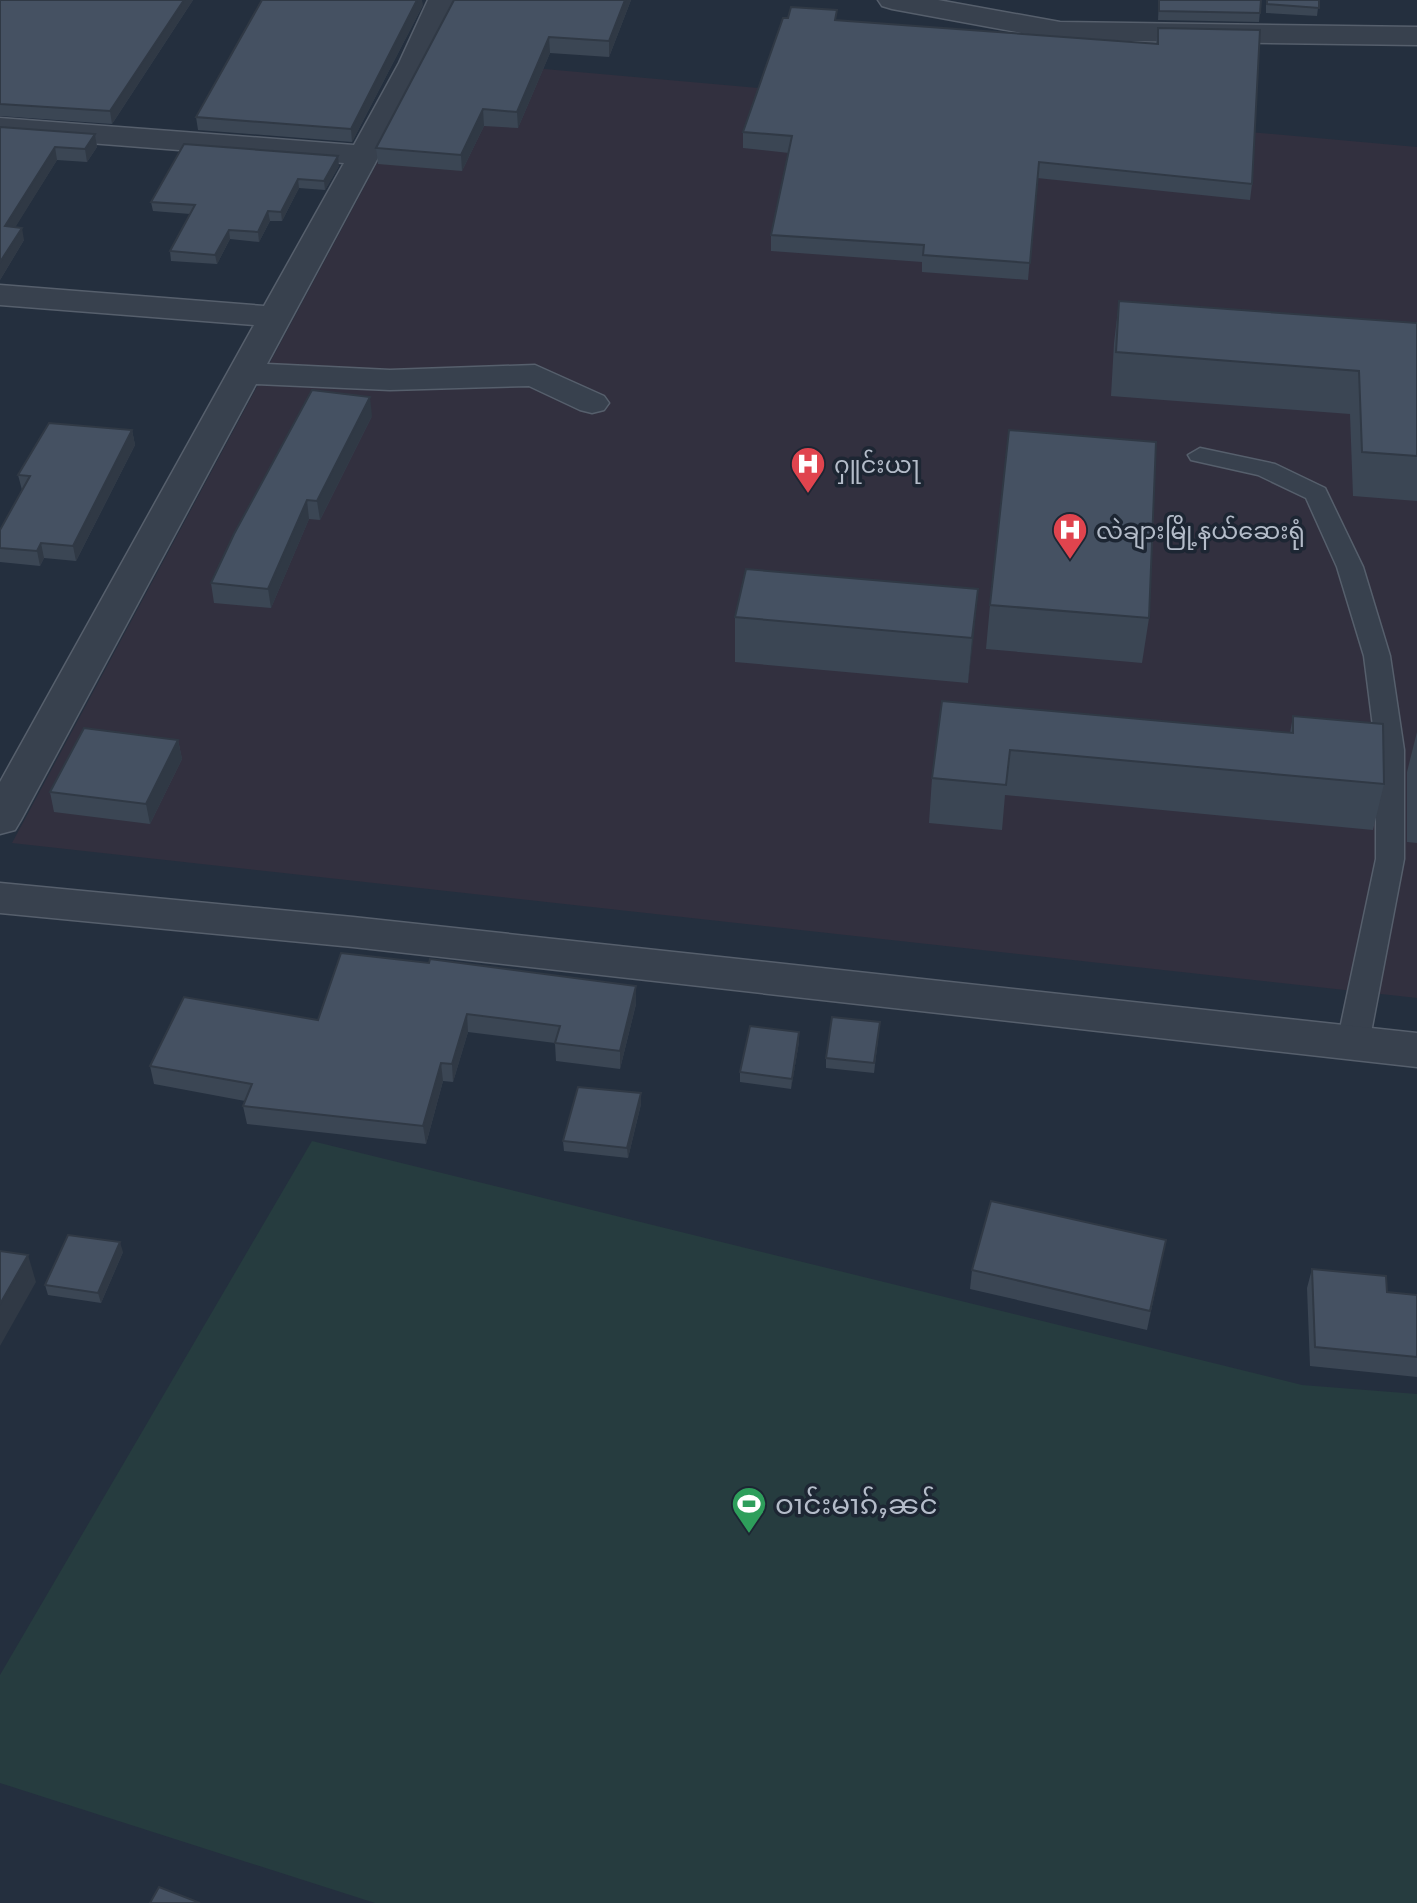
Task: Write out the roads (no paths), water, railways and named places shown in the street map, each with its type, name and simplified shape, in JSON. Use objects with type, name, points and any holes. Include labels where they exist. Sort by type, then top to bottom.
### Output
[{"type":"street","points":[[0,820],[414,63],[442,0]]},
{"type":"street","points":[[892,0],[1060,31],[1417,36]]},
{"type":"street","points":[[0,127],[361,155]]},
{"type":"street","points":[[0,295],[275,317]]},
{"type":"street","points":[[244,373],[390,380],[535,375],[592,403]]},
{"type":"street","points":[[0,898],[369,934],[1417,1050]]},
{"type":"lane","points":[[1200,455],[1266,469],[1316,493],[1350,567],[1377,656],[1390,750],[1390,859],[1353,1043]]},
{"type":"place","name":"ႁူင်းယႃ","points":[[808,495]]},
{"type":"place","name":"လဲချားမြို့နယ်ဆေးရုံ","points":[[1070,561]]},
{"type":"place","name":"ဝၢင်းမၢၵ်ႇၼင်","points":[[749,1535]]}]
